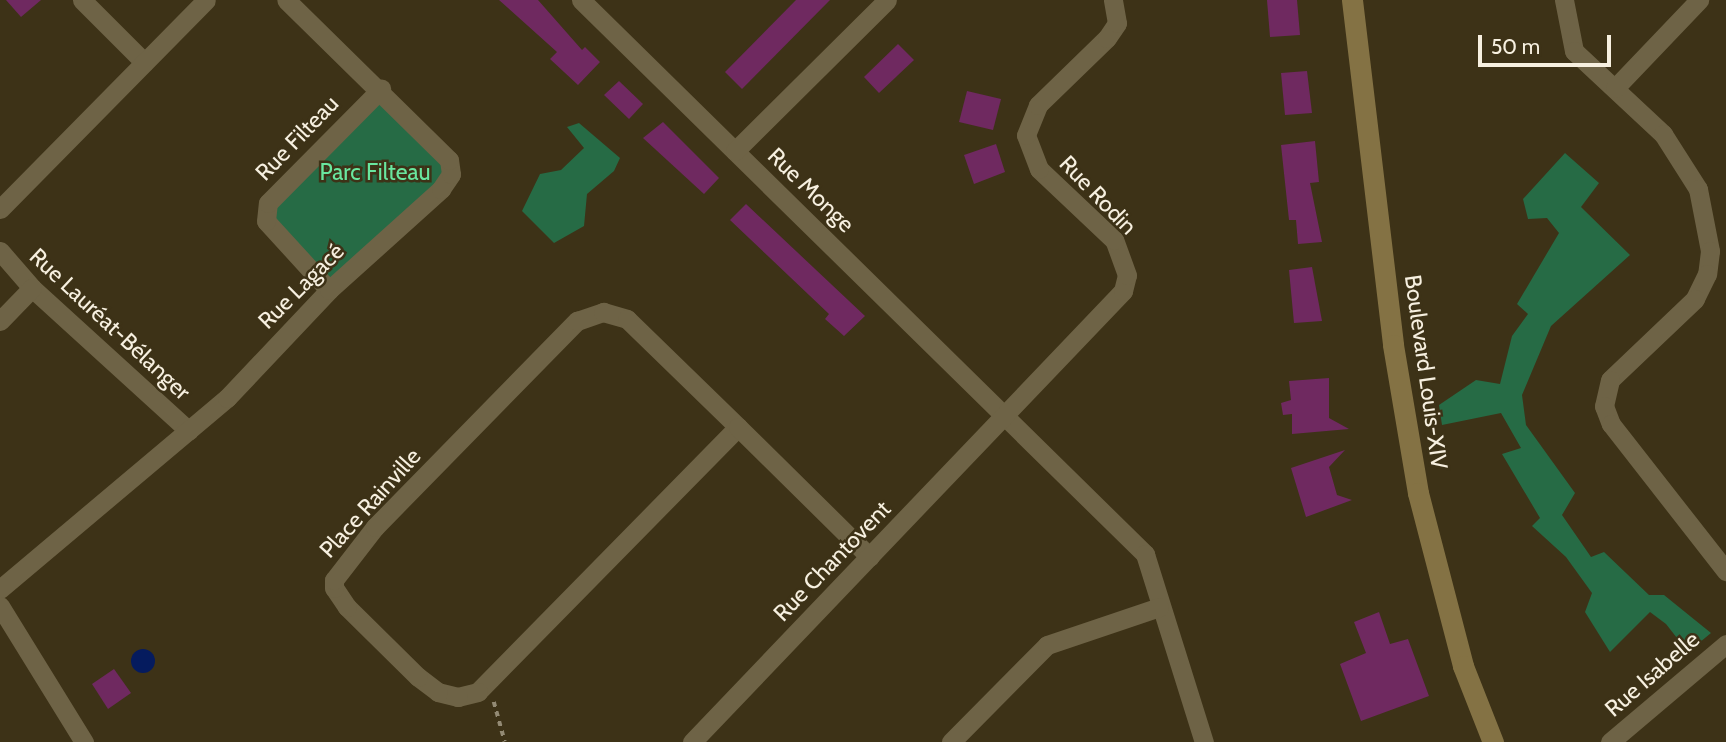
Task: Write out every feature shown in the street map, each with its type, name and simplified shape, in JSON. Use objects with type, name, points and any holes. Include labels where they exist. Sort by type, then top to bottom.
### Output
[{"type":"main road","name":"Boulevard Louis-XIV","points":[[1352,0],[1393,345],[1418,494],[1463,666],[1493,742]]},
{"type":"street","points":[[82,0],[144,62]]},
{"type":"street","points":[[0,209],[206,0]]},
{"type":"street","name":"Rue Lagacé","points":[[0,589],[227,398],[329,290],[441,188],[451,174],[449,160],[381,89],[286,0]]},
{"type":"street","name":"Rue Monge","points":[[581,0],[1006,414],[1145,554],[1159,607],[1204,742]]},
{"type":"street","points":[[735,151],[887,0]]},
{"type":"street","name":"Rue Rodin","points":[[1006,414],[1123,291],[1127,275],[1114,240],[1039,169],[1026,135],[1038,106],[1107,38],[1116,23],[1113,0]]},
{"type":"street","points":[[1564,0],[1574,51],[1663,134],[1698,189],[1710,251],[1707,274],[1695,299],[1610,380],[1604,406],[1611,424],[1726,571]]},
{"type":"street","points":[[1615,88],[1699,0]]},
{"type":"street","name":"Rue Filteau","points":[[329,290],[266,221],[268,203],[381,89]]},
{"type":"street","name":"Rue Lauréat-Bélanger","points":[[0,251],[32,288],[189,431]]},
{"type":"street","points":[[0,321],[32,288]]},
{"type":"street","name":"Place Rainville","points":[[488,687],[458,697],[438,692],[418,677],[340,598],[334,580],[375,527],[577,321],[591,314],[613,313],[627,319],[870,557]]},
{"type":"street","name":"Rue Chantovent","points":[[692,742],[1006,414]]},
{"type":"street","points":[[488,687],[738,427]]},
{"type":"street","points":[[0,606],[84,742]]},
{"type":"street","points":[[951,742],[1047,645],[1159,607]]},
{"type":"street","name":"Rue Isabelle","points":[[1611,742],[1726,644]]},
{"type":"path","points":[[488,687],[505,742]]},
{"type":"green space","name":"Parc Filteau","points":[[381,89],[451,174],[329,290],[286,245],[268,203]]},
{"type":"green space","points":[[579,123],[620,158],[614,171],[587,194],[584,226],[554,243],[522,211],[540,174],[561,170],[584,148],[567,127]]},
{"type":"green space","points":[[1565,153],[1599,183],[1581,207],[1630,255],[1551,326],[1522,395],[1526,425],[1575,493],[1562,515],[1591,557],[1604,552],[1649,595],[1664,595],[1711,633],[1688,652],[1666,624],[1650,612],[1610,652],[1585,612],[1592,593],[1566,557],[1532,526],[1540,518],[1502,454],[1521,448],[1501,413],[1442,425],[1439,405],[1476,380],[1500,384],[1512,336],[1528,314],[1517,304],[1559,233],[1547,218],[1528,219],[1523,199]]},
{"type":"shaded area","points":[[143,649],[154,656],[155,661],[148,672],[143,673],[132,666],[131,661],[138,650]]},
{"type":"building","points":[[6,0],[41,0],[21,17]]},
{"type":"building","points":[[499,0],[538,0],[582,50],[585,47],[600,62],[578,85],[550,59],[557,52]]},
{"type":"building","points":[[796,0],[830,0],[742,89],[725,72]]},
{"type":"building","points":[[1267,0],[1297,0],[1300,35],[1270,37]]},
{"type":"building","points":[[898,44],[914,60],[879,93],[864,77]]},
{"type":"building","points":[[1307,71],[1312,113],[1285,115],[1281,73]]},
{"type":"building","points":[[619,81],[643,104],[629,119],[604,95]]},
{"type":"building","points":[[967,91],[1001,99],[993,130],[959,122]]},
{"type":"building","points":[[663,122],[719,178],[704,194],[643,138]]},
{"type":"building","points":[[1315,141],[1319,182],[1310,183],[1322,242],[1298,244],[1296,220],[1289,220],[1281,145]]},
{"type":"building","points":[[996,144],[1005,172],[974,184],[964,155]]},
{"type":"building","points":[[746,204],[865,316],[844,336],[825,319],[829,314],[730,220]]},
{"type":"building","points":[[1312,267],[1322,321],[1294,323],[1289,270]]},
{"type":"building","points":[[1329,378],[1329,418],[1349,429],[1292,434],[1292,414],[1283,415],[1281,403],[1291,400],[1289,381]]},
{"type":"building","points":[[1345,450],[1329,467],[1337,495],[1352,500],[1306,517],[1291,468]]},
{"type":"building","points":[[1379,612],[1390,644],[1408,639],[1429,696],[1361,721],[1340,664],[1366,653],[1354,622]]},
{"type":"building","points":[[114,669],[131,693],[108,709],[92,684]]}]
